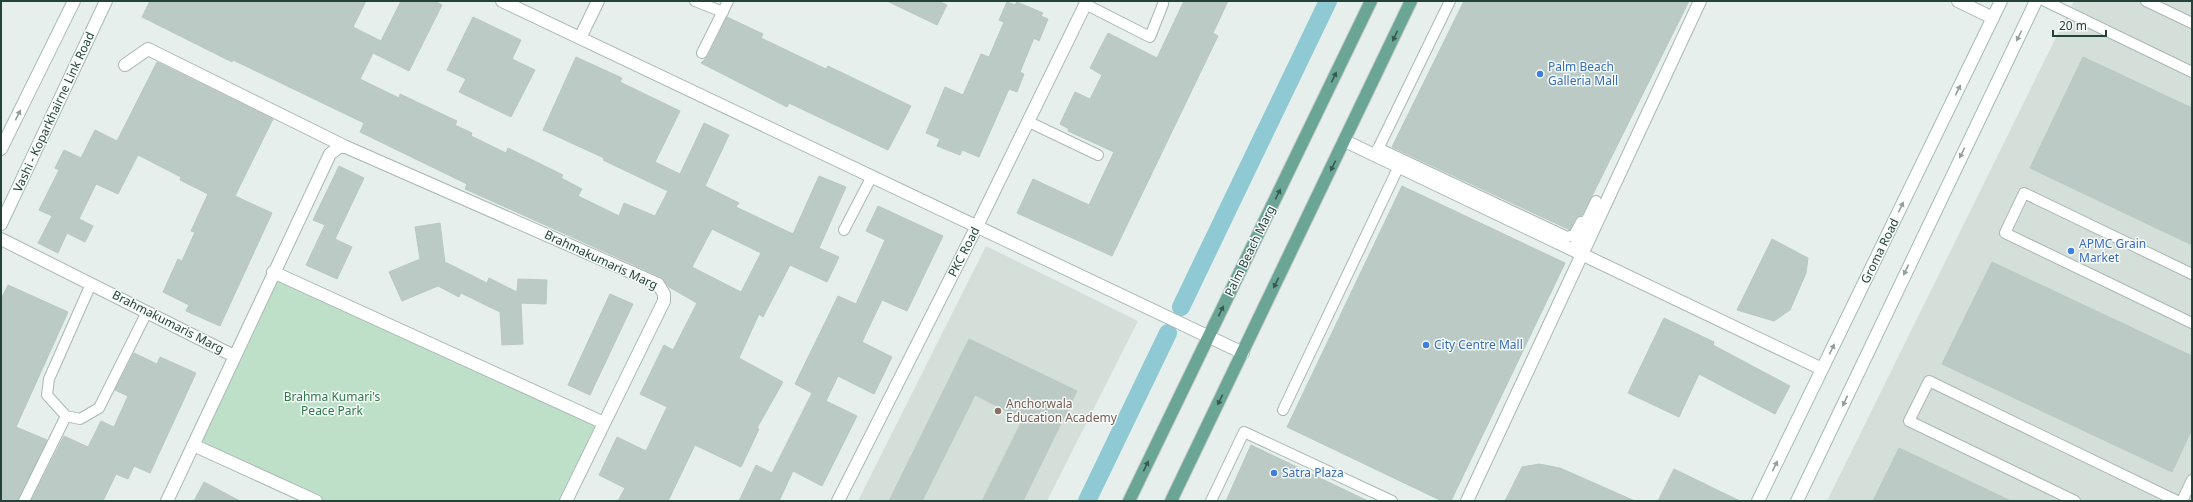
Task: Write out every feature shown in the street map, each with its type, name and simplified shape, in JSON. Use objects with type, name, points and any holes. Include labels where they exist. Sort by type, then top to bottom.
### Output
[{"type":"main road","name":"Palm Beach Marg","points":[[1129,501],[1370,1]]},
{"type":"main road","points":[[1171,501],[1411,1]]},
{"type":"street","points":[[1,150],[74,1]]},
{"type":"street","name":"Vashi - Koparkhairne Link Road","points":[[1,224],[106,1]]},
{"type":"street","points":[[502,1],[1243,352]]},
{"type":"street","points":[[580,38],[598,1]]},
{"type":"street","points":[[1467,501],[1577,251],[1700,1]]},
{"type":"street","points":[[1958,1],[1993,18]]},
{"type":"street","name":"Groma Road","points":[[1758,501],[2001,1]]},
{"type":"street","points":[[1797,501],[2036,1]]},
{"type":"street","name":"PKC Road","points":[[838,501],[1029,122],[1086,2]]},
{"type":"street","name":"Brahmakumaris Marg","points":[[125,65],[148,49],[346,147],[658,284],[664,294],[664,301],[566,501]]},
{"type":"street","points":[[1345,141],[1377,152],[1399,166],[1822,369]]},
{"type":"street","points":[[234,356],[330,154],[339,147],[346,147]]},
{"type":"street","name":"Brahmakumaris Marg","points":[[1,239],[234,356],[167,501]]},
{"type":"street","points":[[273,272],[604,423]]},
{"type":"street","points":[[193,445],[316,501]]},
{"type":"lane","points":[[695,1],[722,12]]},
{"type":"lane","points":[[702,53],[728,1]]},
{"type":"lane","points":[[1450,1],[1377,152],[1567,237],[1574,236],[1581,222],[1587,221]]},
{"type":"lane","points":[[2045,1],[2192,72]]},
{"type":"lane","points":[[2146,1],[2192,23]]},
{"type":"lane","points":[[1086,2],[1150,37],[1163,4]]},
{"type":"lane","points":[[1029,122],[1098,155]]},
{"type":"lane","points":[[1283,410],[1399,166]]},
{"type":"lane","points":[[844,230],[872,176]]},
{"type":"lane","points":[[2192,274],[2024,193],[2005,232],[2192,323]]},
{"type":"lane","points":[[1577,251],[1587,221],[1596,201]]},
{"type":"lane","points":[[91,284],[50,379],[48,395],[66,416],[80,419],[99,408],[146,312]]},
{"type":"lane","points":[[2075,501],[1909,421],[1929,381],[2177,501]]},
{"type":"lane","points":[[24,501],[66,416]]},
{"type":"lane","points":[[1211,501],[1244,432],[1392,501]]},
{"type":"lane","points":[[2182,501],[2192,480]]},
{"type":"shaded area","name":"APMC Grain Market","points":[[2074,1],[2192,1],[2192,501],[1827,501]]},
{"type":"shaded area","name":"Anchorwala Education Academy","points":[[986,246],[1138,321],[1047,501],[858,501]]},
{"type":"green space","name":"Brahma Kumari's Peace Park","points":[[273,272],[604,423],[566,501],[316,501],[193,445]]},
{"type":"building","points":[[150,1],[366,1],[353,27],[381,41],[401,1],[435,1],[442,5],[409,71],[373,53],[360,79],[399,98],[400,94],[457,121],[455,125],[472,133],[471,136],[506,153],[508,148],[563,175],[561,178],[582,189],[578,196],[619,216],[624,203],[655,216],[668,191],[603,160],[604,158],[543,130],[576,57],[622,78],[620,82],[680,111],[655,162],[680,174],[704,123],[729,135],[705,186],[739,203],[736,207],[793,234],[819,176],[846,187],[819,248],[839,257],[827,282],[790,265],[763,317],[759,314],[739,358],[783,382],[757,428],[759,429],[741,467],[695,445],[668,501],[618,501],[625,488],[599,475],[617,437],[646,451],[667,407],[640,394],[664,345],[673,350],[697,303],[669,287],[661,277],[465,189],[467,184],[360,132],[364,123],[233,60],[232,62],[142,17]],"holes":[[[712,229],[761,253],[741,292],[692,267]]]},
{"type":"building","points":[[887,1],[938,1],[947,5],[937,25]]},
{"type":"building","points":[[1184,1],[1228,1],[1213,33],[1218,36],[1112,256],[1017,213],[1033,179],[1089,205],[1114,152],[1068,131],[1069,129],[1060,124],[1075,92],[1090,99],[1102,75],[1090,68],[1108,33],[1157,58]]},
{"type":"building","name":"Palm Beach Galleria Mall","points":[[1464,1],[1689,1],[1592,196],[1582,215],[1575,219],[1570,230],[1392,147]]},
{"type":"building","points":[[1007,2],[1015,5],[1017,2],[1043,13],[1041,16],[1048,19],[1039,41],[1034,38],[1020,72],[1024,74],[1017,92],[1009,89],[979,157],[962,150],[960,155],[937,146],[940,139],[926,133],[945,87],[963,95],[981,54],[989,57],[1004,22],[999,20]]},
{"type":"building","points":[[473,17],[521,40],[512,59],[535,70],[511,117],[459,92],[466,79],[447,70]]},
{"type":"building","points":[[727,17],[763,34],[761,38],[826,69],[828,66],[911,106],[888,150],[789,103],[787,107],[701,63],[708,56]]},
{"type":"building","points":[[2083,57],[2192,108],[2192,245],[2030,168]]},
{"type":"building","points":[[157,62],[273,119],[235,196],[272,213],[220,326],[186,311],[189,305],[163,292],[178,259],[182,261],[195,232],[191,231],[208,194],[180,180],[181,177],[138,155],[118,194],[96,184],[79,219],[93,226],[85,242],[67,233],[58,253],[38,243],[52,216],[39,210],[59,170],[55,168],[64,150],[81,158],[95,130],[117,141]]},
{"type":"building","points":[[339,166],[364,178],[335,239],[352,247],[337,279],[306,265],[325,225],[313,220]]},
{"type":"building","name":"City Centre Mall","points":[[1402,186],[1565,263],[1451,501],[1442,501],[1287,427]]},
{"type":"building","points":[[878,206],[943,236],[907,311],[882,300],[862,342],[892,357],[874,394],[838,376],[826,401],[857,416],[822,486],[793,471],[779,501],[739,501],[756,465],[772,473],[812,393],[795,384],[838,296],[856,304],[885,240],[866,231]]},
{"type":"building","points":[[440,223],[445,262],[487,283],[489,278],[517,292],[518,279],[547,280],[546,304],[521,303],[523,344],[502,345],[500,312],[461,293],[459,297],[438,286],[402,301],[389,272],[420,259],[415,227]]},
{"type":"building","points":[[1772,239],[1808,258],[1806,273],[1790,310],[1774,321],[1737,310]]},
{"type":"building","points":[[1992,262],[2192,356],[2192,429],[2172,472],[1942,364]]},
{"type":"building","points":[[8,285],[68,312],[16,427],[47,440],[18,501],[1,501],[1,299]]},
{"type":"building","points":[[610,294],[633,304],[590,395],[568,385]]},
{"type":"building","points":[[1664,318],[1714,342],[1713,345],[1790,386],[1775,414],[1699,374],[1679,417],[1628,393]]},
{"type":"building","points":[[969,339],[1077,391],[1023,501],[982,501],[1023,419],[975,395],[922,501],[889,501]]},
{"type":"building","points":[[134,353],[157,364],[160,357],[196,373],[150,473],[134,466],[128,479],[116,474],[103,501],[31,501],[64,436],[88,447],[101,421],[114,427],[128,396],[115,390]]},
{"type":"building","name":"Satra Plaza","points":[[1251,445],[1368,501],[1226,501]]},
{"type":"building","points":[[1899,448],[2011,501],[1873,501]]},
{"type":"building","points":[[1539,464],[1560,468],[1635,501],[1505,501],[1522,467]]},
{"type":"building","points":[[1674,469],[1740,501],[1658,501]]},
{"type":"building","points":[[204,482],[240,501],[194,501]]},
{"type":"waterway","points":[[1181,307],[1328,1]]},
{"type":"waterway","points":[[1087,501],[1168,333]]},
{"type":"place","name":"Palm Beach Galleria Mall","points":[[1540,74]]},
{"type":"place","name":"APMC Grain Market","points":[[2071,251]]},
{"type":"place","name":"City Centre Mall","points":[[1426,345]]},
{"type":"place","name":"Anchorwala Education Academy","points":[[998,411]]},
{"type":"place","name":"Satra Plaza","points":[[1274,473]]}]
